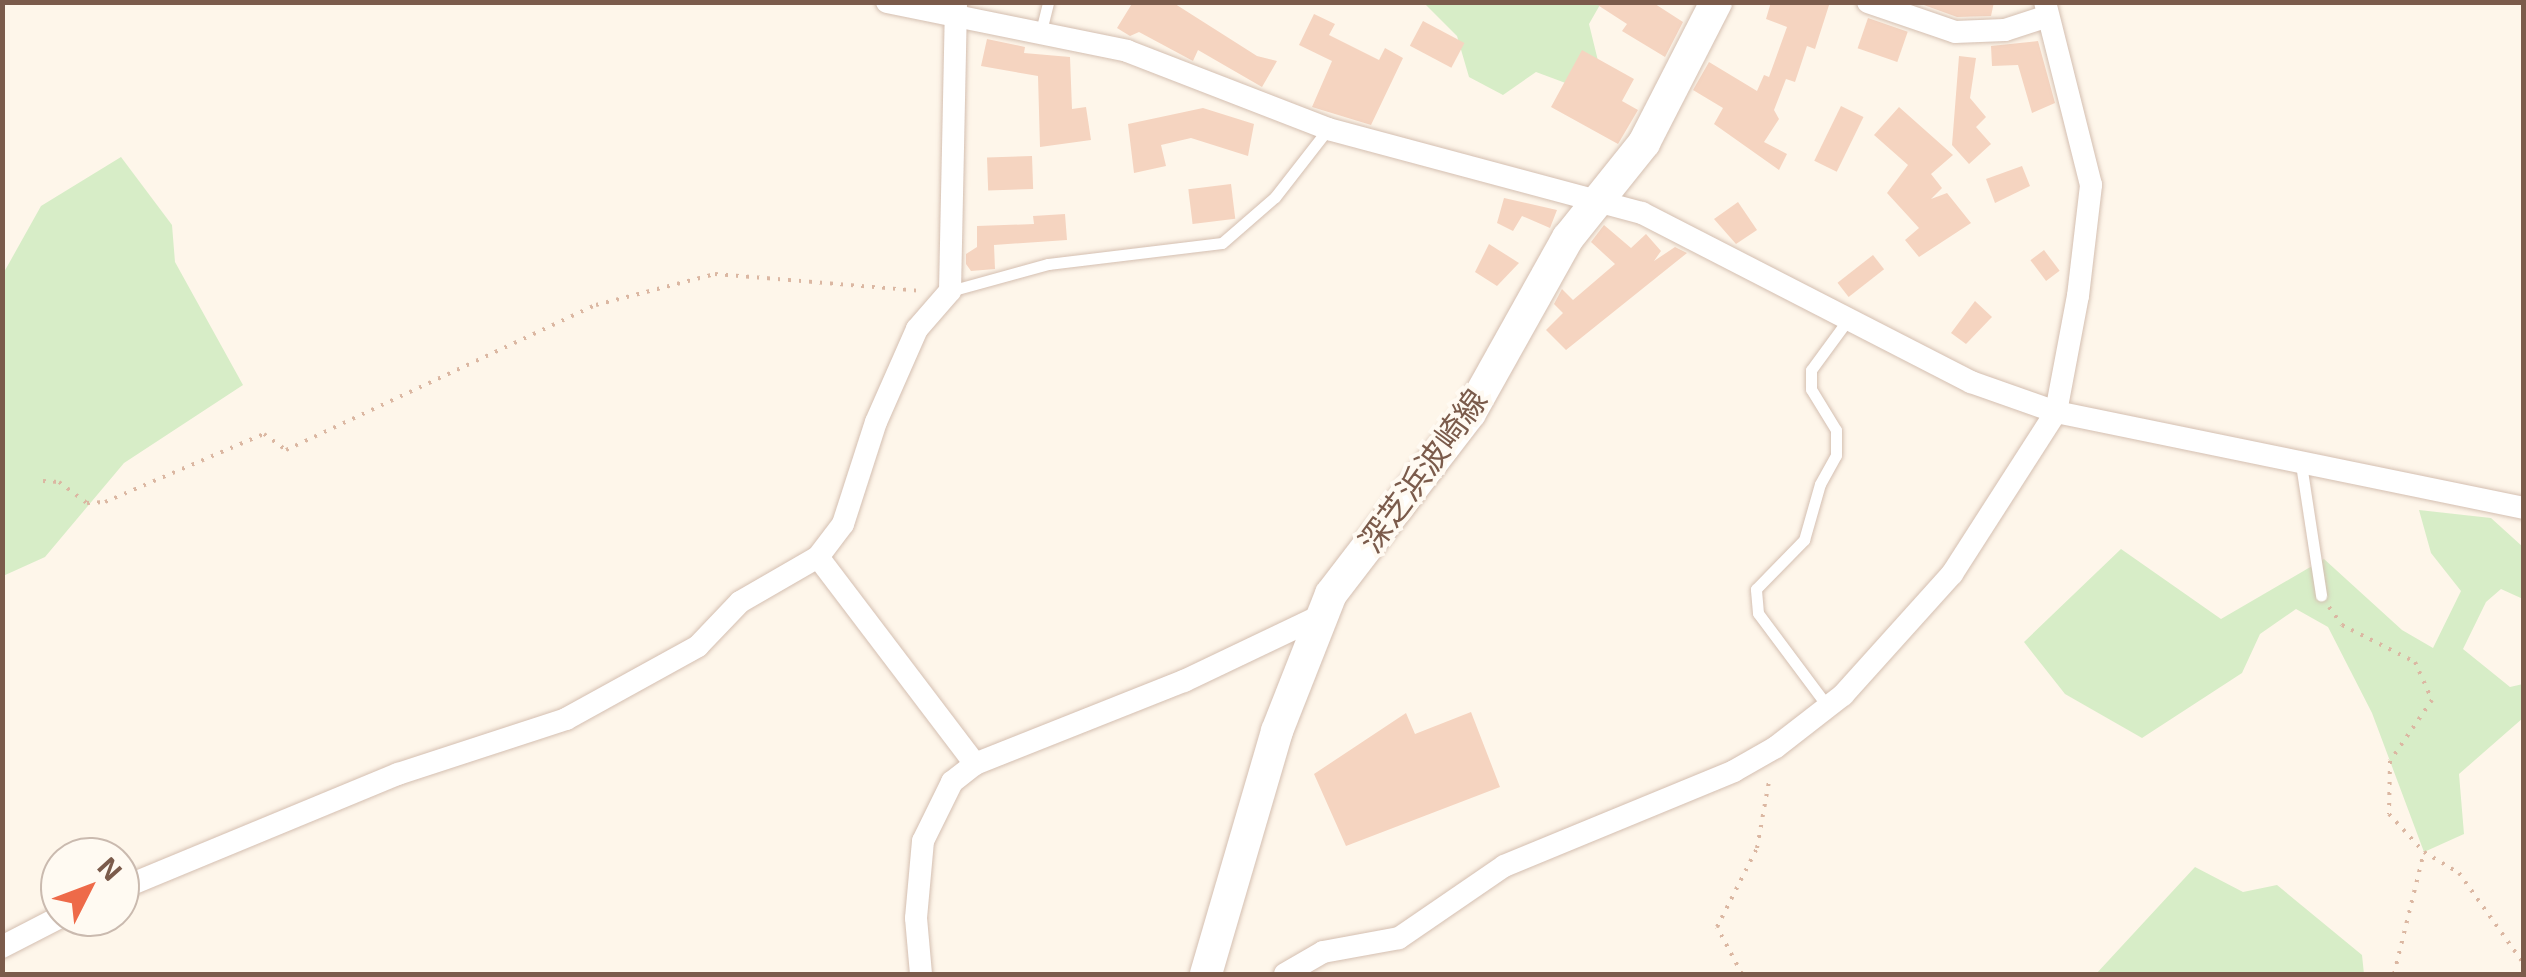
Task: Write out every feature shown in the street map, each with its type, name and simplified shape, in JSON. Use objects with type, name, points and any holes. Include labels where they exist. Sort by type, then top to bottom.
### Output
[{"type":"main road","name":"深芝浜波崎線","points":[[1206,974],[1278,731],[1320,616],[1400,497],[1470,413],[1596,198],[1644,143],[1716,2]]},
{"type":"street","points":[[887,2],[954,7],[1126,51],[1328,129],[1642,213],[1971,382],[2056,412],[2524,508]]},
{"type":"street","points":[[1284,974],[1322,952],[1399,938],[1504,866],[1734,771],[1776,747],[1828,707],[1952,574],[2056,412],[2091,185],[2045,10],[2005,30],[1955,32],[1868,2]]},
{"type":"street","points":[[140,881],[398,774],[566,719],[698,646],[740,602],[818,557],[843,524],[876,422],[917,329],[948,293],[956,141],[954,7]]},
{"type":"street","points":[[818,557],[974,764]]},
{"type":"street","points":[[920,974],[916,918],[923,841],[952,782],[974,764],[1184,681],[1320,616]]},
{"type":"street","points":[[2,947],[40,927]]},
{"type":"lane","points":[[1040,32],[1048,2]]},
{"type":"lane","points":[[948,293],[1048,264],[1222,243],[1276,197],[1328,129]]},
{"type":"lane","points":[[1828,707],[1758,613],[1756,589],[1804,540],[1836,454],[1836,430],[1811,389],[1811,370],[1847,321]]},
{"type":"lane","points":[[2301,464],[2320,595]]},
{"type":"path","points":[[43,481],[59,482],[86,503],[105,502],[264,434],[286,450],[596,305],[715,274],[948,293]]},
{"type":"path","points":[[2320,595],[2342,626],[2415,662],[2432,700],[2390,761],[2389,814],[2424,852],[2459,873],[2524,964]]},
{"type":"path","points":[[1742,974],[1717,928],[1756,848],[1776,747]]},
{"type":"path","points":[[2394,974],[2424,852]]},
{"type":"green space","points":[[1424,3],[1601,3],[1589,24],[1600,69],[1579,88],[1536,72],[1503,95],[1469,77],[1457,36]]},
{"type":"green space","points":[[121,157],[172,225],[175,262],[243,385],[124,463],[45,557],[3,576],[3,274],[41,206]]},
{"type":"green space","points":[[2419,510],[2491,518],[2523,547],[2523,599],[2501,589],[2486,602],[2463,649],[2510,687],[2523,684],[2523,718],[2459,774],[2464,834],[2424,852],[2372,713],[2328,627],[2296,609],[2260,634],[2242,673],[2142,738],[2065,694],[2024,642],[2121,549],[2221,619],[2324,559],[2402,630],[2433,648],[2461,591],[2431,553]]},
{"type":"green space","points":[[2195,867],[2243,892],[2277,885],[2362,955],[2364,974],[2096,974]]},
{"type":"building","points":[[1133,2],[1172,2],[1257,56],[1277,61],[1262,87],[1198,50],[1193,61],[1139,32],[1130,36],[1117,28]]},
{"type":"building","points":[[1593,2],[1652,2],[1683,22],[1665,57],[1622,31],[1627,24]]},
{"type":"building","points":[[1771,2],[1830,2],[1815,49],[1807,46],[1795,82],[1786,79],[1774,110],[1779,119],[1764,142],[1787,154],[1779,170],[1714,124],[1723,108],[1693,90],[1709,62],[1757,91],[1764,75],[1769,77],[1787,27],[1766,19]]},
{"type":"building","points":[[1994,2],[1991,16],[1957,17],[1921,4]]},
{"type":"building","points":[[1314,14],[1335,24],[1329,35],[1379,60],[1385,48],[1403,58],[1371,125],[1312,107],[1332,61],[1299,45]]},
{"type":"building","points":[[1868,18],[1908,32],[1897,62],[1858,48]]},
{"type":"building","points":[[1423,21],[1464,43],[1451,68],[1410,46]]},
{"type":"building","points":[[987,39],[1025,47],[1024,53],[1070,57],[1072,109],[1086,107],[1091,140],[1040,147],[1038,76],[981,66]]},
{"type":"building","points":[[2038,41],[2055,103],[2032,113],[2018,65],[1992,66],[1991,46]]},
{"type":"building","points":[[1582,50],[1634,79],[1622,101],[1638,110],[1618,144],[1551,107]]},
{"type":"building","points":[[1959,56],[1976,58],[1970,98],[1986,117],[1976,127],[1991,144],[1969,164],[1952,145]]},
{"type":"building","points":[[1841,106],[1863,117],[1837,172],[1814,161]]},
{"type":"building","points":[[1899,107],[1953,155],[1931,174],[1942,188],[1931,199],[1947,193],[1971,223],[1919,257],[1905,240],[1919,228],[1887,193],[1908,165],[1874,135]]},
{"type":"building","points":[[1203,108],[1254,124],[1248,156],[1191,138],[1161,145],[1166,166],[1134,173],[1128,124]]},
{"type":"building","points":[[1032,156],[1033,189],[988,191],[987,158]]},
{"type":"building","points":[[2022,166],[2030,186],[1995,203],[1986,179]]},
{"type":"building","points":[[1231,184],[1235,219],[1193,224],[1188,189]]},
{"type":"building","points":[[1504,198],[1557,210],[1550,228],[1522,216],[1513,231],[1497,223]]},
{"type":"building","points":[[1738,202],[1757,230],[1736,244],[1714,219]]},
{"type":"building","points":[[1065,214],[1067,240],[994,245],[995,269],[971,271],[966,264],[966,254],[977,247],[977,226],[1034,224],[1033,216]]},
{"type":"building","points":[[1604,225],[1631,248],[1646,234],[1661,251],[1654,261],[1675,247],[1687,253],[1566,350],[1546,330],[1563,313],[1554,304],[1562,289],[1573,300],[1615,264],[1591,242]]},
{"type":"building","points":[[1489,244],[1519,263],[1497,286],[1475,272]]},
{"type":"building","points":[[2044,250],[2060,271],[2046,281],[2030,260]]},
{"type":"building","points":[[1873,255],[1884,269],[1849,297],[1838,283]]},
{"type":"building","points":[[1975,301],[1992,317],[1966,344],[1951,333]]},
{"type":"building","points":[[1471,712],[1500,787],[1346,846],[1314,774],[1406,713],[1415,734]]}]
